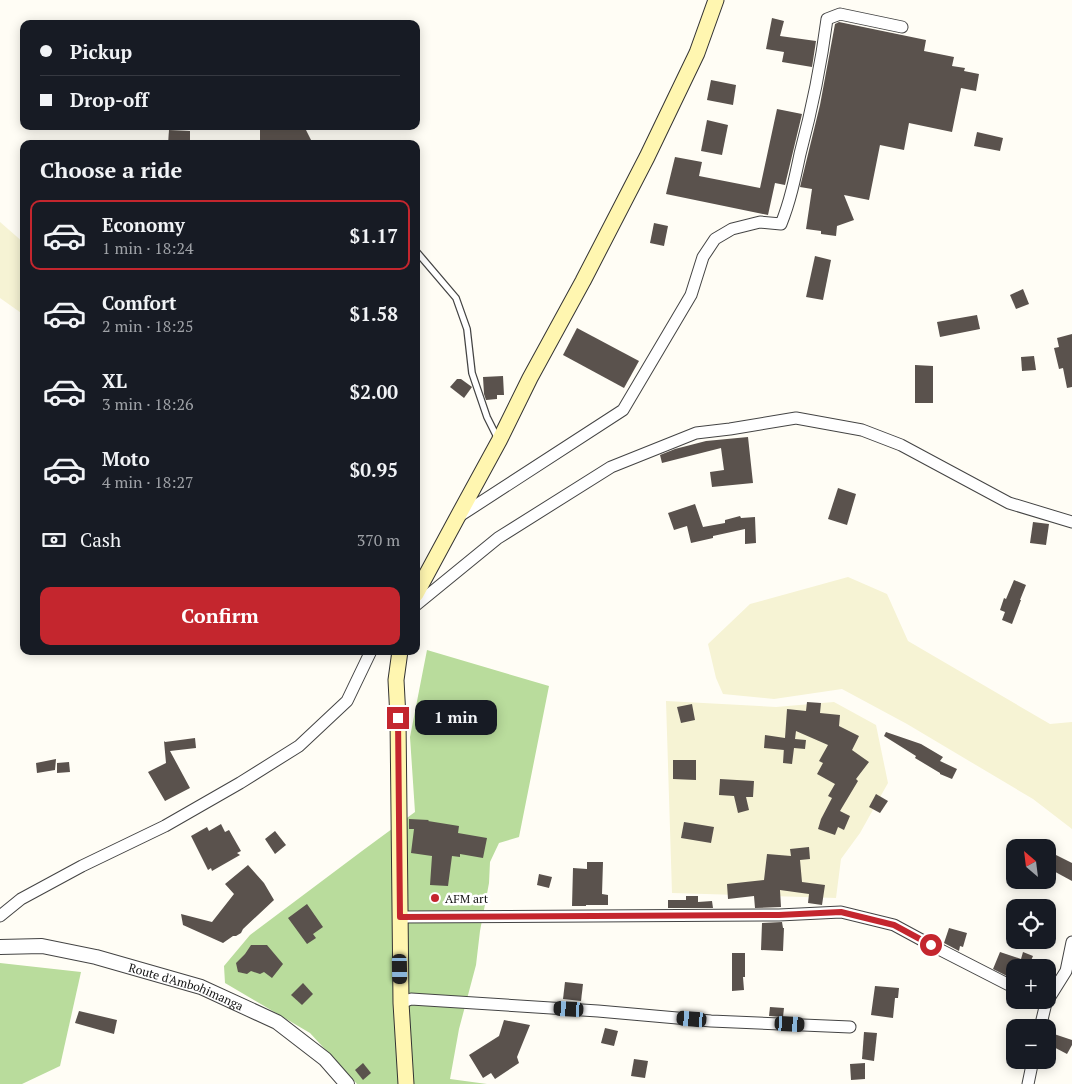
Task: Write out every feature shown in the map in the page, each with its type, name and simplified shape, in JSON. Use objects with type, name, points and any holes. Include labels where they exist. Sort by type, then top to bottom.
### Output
[{"type":"main road","points":[[420,587],[499,441],[530,378],[647,157],[697,53],[716,0]]},
{"type":"main road","points":[[399,655],[396,680],[398,718],[400,1003],[406,1084]]},
{"type":"street","points":[[457,518],[623,410],[691,295],[703,257],[715,239],[732,229],[760,222],[781,224],[787,210],[807,126],[822,56],[827,19],[840,14],[902,27]]},
{"type":"street","points":[[420,603],[498,538],[611,467],[696,433],[796,418],[862,430],[901,444],[1008,503],[1072,522]]},
{"type":"street","points":[[0,916],[21,899],[82,866],[165,826],[240,783],[299,746],[347,701],[369,655]]},
{"type":"street","points":[[400,917],[779,915],[841,912],[894,925],[1006,983]]},
{"type":"street","points":[[1056,986],[1069,972],[1072,942]]},
{"type":"street","name":"Route d'Ambohimanga","points":[[0,947],[42,946],[96,957],[201,987],[277,1022],[325,1059],[347,1084]]},
{"type":"street","points":[[400,1003],[412,999],[598,1010],[711,1021],[850,1027]]},
{"type":"street","points":[[1028,1084],[1032,1069]]},
{"type":"lane","points":[[420,256],[456,298],[466,329],[472,373],[487,418],[499,441]]},
{"type":"shaded area","points":[[0,222],[20,240],[20,312],[0,298]]},
{"type":"shaded area","points":[[848,577],[887,594],[908,641],[1050,724],[1072,722],[1072,829],[1033,799],[907,724],[842,689],[774,699],[723,694],[716,678],[708,644],[750,604]]},
{"type":"shaded area","points":[[666,701],[776,707],[834,702],[876,725],[888,783],[860,833],[841,859],[836,898],[672,893]]},
{"type":"green space","points":[[427,650],[549,686],[519,837],[499,843],[490,862],[489,883],[476,965],[459,1029],[450,1079],[487,1084],[357,1084],[310,1033],[225,983],[224,966],[250,935],[415,812],[410,737]]},
{"type":"green space","points":[[0,963],[81,972],[60,1066],[22,1084],[0,1084]]},
{"type":"building","points":[[772,18],[784,21],[780,36],[816,41],[812,67],[782,62],[784,52],[766,49]]},
{"type":"building","points":[[839,22],[926,40],[924,51],[954,57],[952,66],[965,68],[964,71],[979,74],[976,91],[961,88],[952,132],[909,123],[904,150],[880,145],[869,200],[844,195],[854,220],[837,226],[836,236],[806,229],[812,189],[800,187],[820,105],[835,24]]},
{"type":"building","points":[[711,80],[736,85],[733,105],[707,100]]},
{"type":"building","points":[[777,109],[802,114],[785,185],[775,183],[768,215],[666,194],[675,157],[702,162],[699,176],[760,188]]},
{"type":"building","points":[[707,120],[728,125],[722,155],[701,151]]},
{"type":"building","points":[[169,130],[190,131],[190,140],[168,140]]},
{"type":"building","points":[[260,130],[306,130],[311,140],[260,140]]},
{"type":"building","points":[[977,132],[1003,138],[1000,151],[974,146]]},
{"type":"building","points":[[654,223],[668,226],[664,246],[650,243]]},
{"type":"building","points":[[815,256],[831,260],[823,300],[806,297]]},
{"type":"building","points":[[1023,289],[1029,304],[1016,309],[1010,295]]},
{"type":"building","points":[[977,315],[980,329],[940,337],[937,322]]},
{"type":"building","points":[[577,328],[639,361],[624,388],[563,355]]},
{"type":"building","points":[[1072,334],[1072,387],[1067,388],[1063,368],[1059,369],[1054,348],[1059,347],[1057,338]]},
{"type":"building","points":[[1034,356],[1036,370],[1022,371],[1021,357]]},
{"type":"building","points":[[915,365],[933,366],[933,403],[915,403]]},
{"type":"building","points":[[503,376],[504,395],[497,395],[497,399],[486,400],[483,377]]},
{"type":"building","points":[[457,379],[461,379],[472,387],[464,398],[450,387]]},
{"type":"building","points":[[748,437],[753,483],[712,487],[710,472],[724,470],[721,448],[662,463],[660,455],[675,449],[706,441]]},
{"type":"building","points":[[838,488],[856,494],[847,525],[828,519]]},
{"type":"building","points":[[695,504],[703,527],[725,523],[725,520],[740,516],[741,518],[755,517],[756,543],[745,544],[745,529],[691,543],[687,526],[674,530],[668,513]]},
{"type":"building","points":[[1033,522],[1049,524],[1046,545],[1030,543]]},
{"type":"building","points":[[1014,580],[1026,585],[1012,624],[1002,620],[1005,612],[1000,610]]},
{"type":"building","points":[[807,702],[821,703],[820,713],[840,715],[839,726],[859,736],[852,750],[869,762],[856,779],[858,781],[840,811],[850,816],[844,830],[838,827],[835,835],[818,829],[832,798],[828,796],[835,784],[817,774],[823,763],[819,761],[828,745],[796,731],[795,739],[806,740],[805,749],[794,748],[792,764],[783,763],[784,750],[764,748],[765,735],[785,738],[787,709],[806,711]]},
{"type":"building","points":[[692,704],[695,720],[681,723],[677,707]]},
{"type":"building","points":[[886,732],[921,744],[943,757],[940,761],[957,769],[952,779],[940,774],[884,736]]},
{"type":"building","points":[[195,738],[196,748],[170,751],[190,788],[165,801],[148,772],[166,763],[164,741]]},
{"type":"building","points":[[56,759],[55,770],[37,773],[36,763]]},
{"type":"building","points":[[673,760],[696,760],[696,780],[673,779]]},
{"type":"building","points":[[69,762],[70,772],[57,773],[57,763]]},
{"type":"building","points":[[720,779],[754,781],[753,797],[746,797],[749,810],[738,813],[734,796],[719,795]]},
{"type":"building","points":[[876,794],[888,801],[880,813],[869,807]]},
{"type":"building","points":[[409,819],[429,820],[459,826],[458,833],[487,838],[483,858],[460,854],[460,857],[452,856],[448,886],[430,885],[432,856],[411,853],[414,829],[409,829]]},
{"type":"building","points":[[684,822],[714,827],[711,843],[681,838]]},
{"type":"building","points":[[221,824],[225,832],[229,830],[241,851],[237,853],[240,855],[212,871],[211,868],[208,870],[191,836],[207,827],[209,831]]},
{"type":"building","points":[[275,831],[286,845],[275,854],[265,839]]},
{"type":"building","points":[[809,847],[810,859],[800,860],[802,882],[825,885],[822,905],[808,903],[809,894],[780,890],[781,907],[755,908],[754,896],[728,899],[727,884],[764,880],[767,854],[791,856],[790,849]]},
{"type":"building","points":[[1056,855],[1072,863],[1072,881],[1056,872]]},
{"type":"building","points":[[587,862],[603,862],[602,894],[608,895],[608,905],[572,906],[573,868],[587,869]]},
{"type":"building","points":[[248,865],[264,883],[274,900],[241,933],[223,943],[183,925],[181,914],[212,922],[234,894],[225,884]]},
{"type":"building","points":[[539,874],[552,877],[549,888],[537,885]]},
{"type":"building","points":[[686,896],[698,896],[698,902],[712,901],[713,908],[668,908],[668,900],[686,900]]},
{"type":"building","points":[[307,904],[323,927],[313,934],[316,938],[307,944],[288,918]]},
{"type":"building","points":[[782,922],[784,928],[783,951],[761,950],[762,923]]},
{"type":"building","points":[[949,928],[967,933],[963,947],[960,946],[959,951],[944,943]]},
{"type":"building","points":[[251,945],[267,945],[283,964],[272,978],[264,972],[260,974],[251,971],[247,974],[238,972],[236,963]]},
{"type":"building","points":[[1000,952],[1021,959],[1006,959],[1006,976],[993,969]]},
{"type":"building","points":[[1023,952],[1033,956],[1032,959],[1021,959]]},
{"type":"building","points":[[732,953],[745,953],[744,990],[732,991]]},
{"type":"building","points":[[565,982],[583,984],[581,1001],[563,999]]},
{"type":"building","points":[[303,983],[313,994],[302,1005],[291,995]]},
{"type":"building","points":[[875,986],[899,988],[898,998],[895,998],[893,1018],[871,1015]]},
{"type":"building","points":[[770,1007],[784,1008],[783,1017],[769,1016]]},
{"type":"building","points":[[79,1011],[117,1020],[114,1034],[75,1023]]},
{"type":"building","points":[[504,1020],[530,1025],[517,1057],[519,1063],[495,1079],[491,1073],[483,1078],[469,1055],[499,1036]]},
{"type":"building","points":[[605,1028],[618,1031],[614,1046],[601,1043]]},
{"type":"building","points":[[864,1032],[877,1033],[874,1061],[862,1059]]},
{"type":"building","points":[[1056,1035],[1072,1040],[1072,1045],[1067,1054],[1056,1048]]},
{"type":"building","points":[[634,1059],[648,1061],[645,1078],[631,1076]]},
{"type":"building","points":[[363,1063],[371,1073],[363,1080],[355,1070]]},
{"type":"building","points":[[865,1063],[865,1079],[851,1080],[850,1064]]},
{"type":"place","name":"AFM art","points":[[435,898]]},
{"type":"route","points":[[398,718],[400,917],[779,915],[841,912],[894,925],[931,945]]}]
